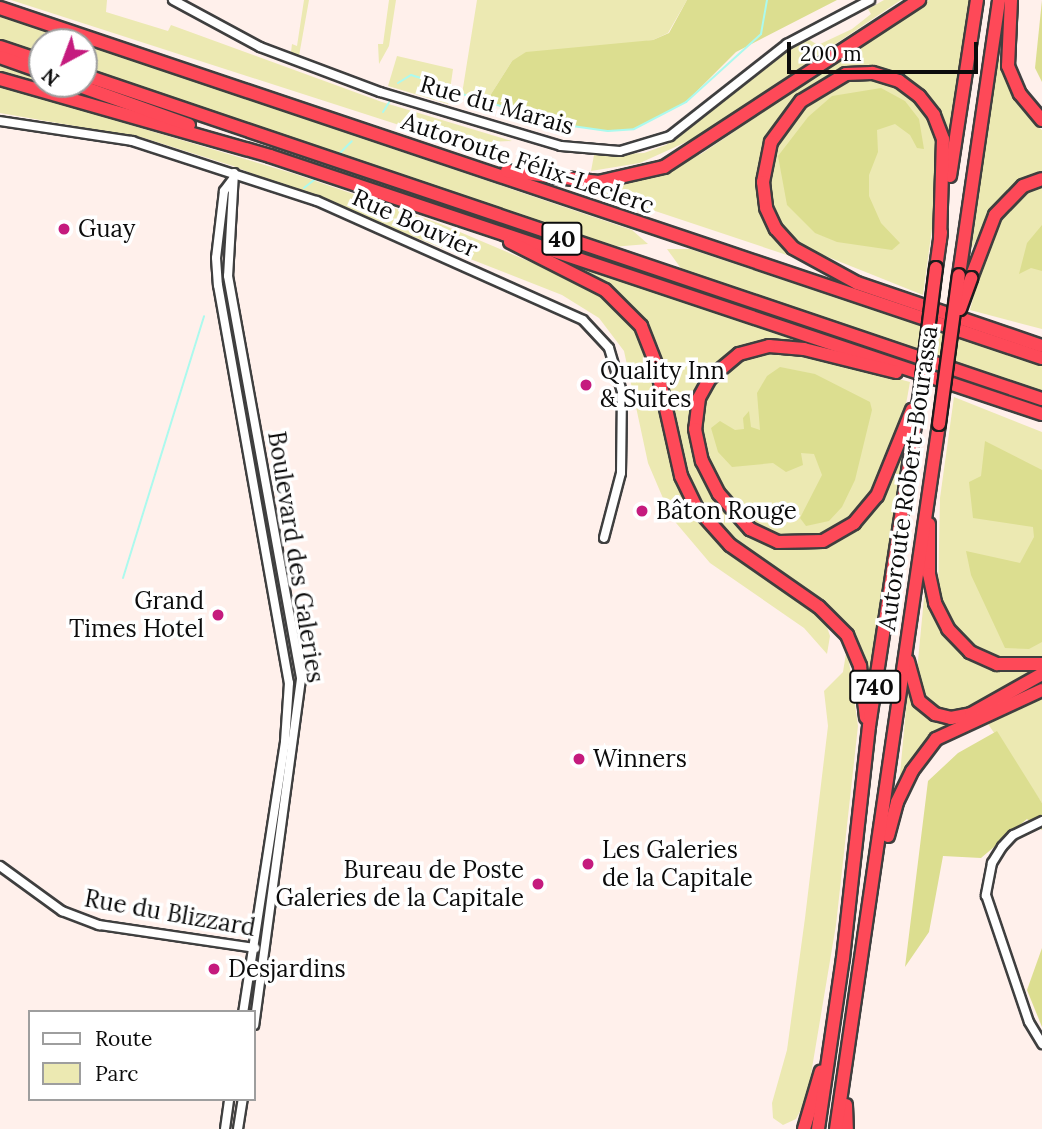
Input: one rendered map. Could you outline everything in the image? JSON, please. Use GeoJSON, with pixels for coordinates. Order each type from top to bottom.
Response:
{"type":"FeatureCollection","features":[{"type":"Feature","properties":{"kind":"highway"},"geometry":{"type":"LineString","coordinates":[[466,163],[580,183],[624,179],[664,167],[919,0]]}},
{"type":"Feature","properties":{"kind":"highway","name":"Autoroute Robert-Bourassa"},"geometry":{"type":"LineString","coordinates":[[818,1129],[831,1044],[869,726],[977,0]]}},
{"type":"Feature","properties":{"kind":"highway"},"geometry":{"type":"LineString","coordinates":[[965,276],[999,0]]}},
{"type":"Feature","properties":{"kind":"highway"},"geometry":{"type":"LineString","coordinates":[[1011,0],[1008,66],[1020,94],[1042,120]]}},
{"type":"Feature","properties":{"kind":"highway","name":"Autoroute Félix-Leclerc"},"geometry":{"type":"LineString","coordinates":[[0,8],[1042,358]]}},
{"type":"Feature","properties":{"kind":"highway"},"geometry":{"type":"LineString","coordinates":[[0,47],[28,56]]}},
{"type":"Feature","properties":{"kind":"highway"},"geometry":{"type":"LineString","coordinates":[[0,57],[28,67]]}},
{"type":"Feature","properties":{"kind":"highway"},"geometry":{"type":"LineString","coordinates":[[857,283],[793,248],[776,229],[765,208],[763,182],[771,142],[801,101],[822,85],[846,75],[873,73],[899,81],[919,96],[933,115],[943,139],[940,240]]}},
{"type":"Feature","properties":{"kind":"highway"},"geometry":{"type":"LineString","coordinates":[[0,79],[270,156]]}},
{"type":"Feature","properties":{"kind":"highway","name":"40"},"geometry":{"type":"LineString","coordinates":[[98,80],[1042,399]]}},
{"type":"Feature","properties":{"kind":"highway"},"geometry":{"type":"LineString","coordinates":[[98,93],[270,156],[1042,414]]}},
{"type":"Feature","properties":{"kind":"highway"},"geometry":{"type":"LineString","coordinates":[[965,276],[995,215],[1023,186],[1042,179]]}},
{"type":"Feature","properties":{"kind":"highway"},"geometry":{"type":"LineString","coordinates":[[610,215],[857,283],[1039,344]]}},
{"type":"Feature","properties":{"kind":"highway"},"geometry":{"type":"LineString","coordinates":[[466,221],[605,290],[641,326],[656,364],[681,477],[692,499],[730,545],[832,617],[847,635],[860,666],[869,726]]}},
{"type":"Feature","properties":{"kind":"highway","name":"Autoroute Robert-Bourassa"},"geometry":{"type":"LineString","coordinates":[[836,1129],[874,890],[905,643],[950,336],[965,276]]}},
{"type":"Feature","properties":{"kind":"highway"},"geometry":{"type":"LineString","coordinates":[[913,371],[894,372],[804,349],[756,348],[725,363],[710,378],[699,398],[695,429],[710,478],[739,520],[763,537],[807,544],[838,535],[864,512],[887,476],[913,416]]}},
{"type":"Feature","properties":{"kind":"highway"},"geometry":{"type":"LineString","coordinates":[[978,393],[1042,424]]}},
{"type":"Feature","properties":{"kind":"highway"},"geometry":{"type":"LineString","coordinates":[[929,488],[929,574],[935,603],[948,629],[970,652],[997,664],[1042,664]]}},
{"type":"Feature","properties":{"kind":"highway"},"geometry":{"type":"LineString","coordinates":[[905,643],[916,696],[941,716],[971,714],[1042,674]]}},
{"type":"Feature","properties":{"kind":"highway"},"geometry":{"type":"LineString","coordinates":[[874,890],[897,802],[923,752],[936,739],[1042,690]]}},
{"type":"Feature","properties":{"kind":"highway"},"geometry":{"type":"LineString","coordinates":[[804,1129],[831,1044]]}},
{"type":"Feature","properties":{"kind":"highway"},"geometry":{"type":"LineString","coordinates":[[845,1082],[847,1129]]}},
{"type":"Feature","properties":{"kind":"street","name":"Rue du Marais"},"geometry":{"type":"LineString","coordinates":[[173,0],[260,47],[380,92],[561,146],[620,150],[670,136],[787,44],[870,0]]}},
{"type":"Feature","properties":{"kind":"street","name":"Rue Bouvier"},"geometry":{"type":"LineString","coordinates":[[0,121],[132,141],[339,210],[562,309],[592,328],[615,361],[624,423],[621,473],[604,538]]}},
{"type":"Feature","properties":{"kind":"street","name":"Boulevard des Galeries"},"geometry":{"type":"LineString","coordinates":[[233,176],[224,191],[216,258],[218,285],[289,683],[285,742],[243,1010]]}},
{"type":"Feature","properties":{"kind":"street","name":"Boulevard des Galeries"},"geometry":{"type":"LineString","coordinates":[[233,176],[228,276],[301,678],[256,1011]]}},
{"type":"Feature","properties":{"kind":"street"},"geometry":{"type":"LineString","coordinates":[[1042,821],[1013,835],[1002,847],[992,863],[986,895],[1029,1022],[1042,1044]]}},
{"type":"Feature","properties":{"kind":"street","name":"Rue du Blizzard"},"geometry":{"type":"LineString","coordinates":[[0,866],[62,911],[99,925],[265,949]]}},
{"type":"Feature","properties":{"kind":"street"},"geometry":{"type":"LineString","coordinates":[[225,1129],[229,1101]]}},
{"type":"Feature","properties":{"kind":"street"},"geometry":{"type":"LineString","coordinates":[[238,1129],[243,1101]]}},
{"type":"Feature","properties":{"kind":"green space"},"geometry":{"type":"Polygon","coordinates":[[[11,0],[107,0],[106,12],[168,31],[171,25],[382,102],[512,141],[487,142],[495,152],[483,152],[11,0]]]}},
{"type":"Feature","properties":{"kind":"green space"},"geometry":{"type":"Polygon","coordinates":[[[304,0],[309,0],[299,56],[291,52],[292,44],[297,46],[304,0]]]}},
{"type":"Feature","properties":{"kind":"green space"},"geometry":{"type":"Polygon","coordinates":[[[389,0],[396,0],[389,46],[379,64],[378,44],[383,44],[389,0]]]}},
{"type":"Feature","properties":{"kind":"green space"},"geometry":{"type":"Polygon","coordinates":[[[477,0],[687,0],[668,33],[653,40],[512,61],[486,102],[462,94],[477,0]]]}},
{"type":"Feature","properties":{"kind":"green space"},"geometry":{"type":"Polygon","coordinates":[[[687,0],[837,0],[736,52],[686,102],[634,129],[608,131],[558,124],[486,102],[512,61],[526,52],[653,40],[669,33],[687,0]]]}},
{"type":"Feature","properties":{"kind":"green space"},"geometry":{"type":"Polygon","coordinates":[[[884,0],[901,0],[695,138],[640,163],[591,171],[594,155],[644,153],[666,145],[766,65],[808,39],[818,45],[852,29],[871,14],[868,9],[884,0]]]}},
{"type":"Feature","properties":{"kind":"green space"},"geometry":{"type":"Polygon","coordinates":[[[929,0],[972,0],[949,159],[924,95],[863,69],[800,96],[774,128],[759,194],[771,232],[799,259],[580,186],[626,182],[701,154],[929,0]]]}},
{"type":"Feature","properties":{"kind":"green space"},"geometry":{"type":"Polygon","coordinates":[[[1042,0],[1042,82],[1035,68],[1042,0]]]}},
{"type":"Feature","properties":{"kind":"green space"},"geometry":{"type":"Polygon","coordinates":[[[0,16],[36,28],[28,28],[28,51],[0,42],[0,16]]]}},
{"type":"Feature","properties":{"kind":"green space"},"geometry":{"type":"Polygon","coordinates":[[[98,49],[632,230],[648,244],[612,247],[98,75],[98,49]]]}},
{"type":"Feature","properties":{"kind":"green space"},"geometry":{"type":"Polygon","coordinates":[[[997,55],[1033,123],[1042,130],[1042,171],[1016,184],[990,214],[971,250],[997,55]]]}},
{"type":"Feature","properties":{"kind":"green space"},"geometry":{"type":"Polygon","coordinates":[[[397,56],[453,69],[448,104],[388,86],[397,56]]]}},
{"type":"Feature","properties":{"kind":"green space"},"geometry":{"type":"Polygon","coordinates":[[[0,62],[28,73],[28,81],[0,73],[0,62]]]}},
{"type":"Feature","properties":{"kind":"green space"},"geometry":{"type":"Polygon","coordinates":[[[849,80],[879,80],[913,98],[930,115],[939,143],[939,177],[923,295],[808,249],[790,236],[770,203],[766,184],[778,139],[801,107],[849,80]]]}},
{"type":"Feature","properties":{"kind":"green space"},"geometry":{"type":"Polygon","coordinates":[[[0,86],[28,94],[28,98],[40,98],[295,174],[441,224],[587,286],[636,329],[647,350],[672,467],[696,515],[735,555],[809,605],[825,621],[830,636],[827,654],[804,628],[710,563],[671,517],[648,463],[624,351],[599,318],[562,295],[233,166],[144,138],[0,113],[0,86]]]}},
{"type":"Feature","properties":{"kind":"green space"},"geometry":{"type":"Polygon","coordinates":[[[881,88],[905,101],[919,119],[924,149],[917,148],[910,135],[895,124],[877,130],[878,152],[869,175],[869,196],[881,223],[900,243],[892,250],[837,242],[815,233],[787,205],[778,156],[808,117],[832,96],[881,88]]]}},
{"type":"Feature","properties":{"kind":"green space"},"geometry":{"type":"Polygon","coordinates":[[[83,98],[94,98],[139,115],[83,98]]]}},
{"type":"Feature","properties":{"kind":"green space"},"geometry":{"type":"Polygon","coordinates":[[[1042,183],[1042,329],[970,310],[991,233],[1022,194],[1042,183]]]}},
{"type":"Feature","properties":{"kind":"green space"},"geometry":{"type":"Polygon","coordinates":[[[1042,225],[1042,271],[1031,268],[1019,274],[1027,243],[1042,225]]]}},
{"type":"Feature","properties":{"kind":"green space"},"geometry":{"type":"Polygon","coordinates":[[[536,249],[814,345],[751,345],[695,399],[698,464],[716,501],[760,540],[796,550],[825,545],[857,530],[881,498],[907,446],[870,684],[867,662],[836,615],[724,535],[700,503],[684,472],[659,347],[643,320],[590,275],[536,249]]]}},
{"type":"Feature","properties":{"kind":"green space"},"geometry":{"type":"Polygon","coordinates":[[[667,249],[690,249],[1042,366],[1042,393],[685,274],[667,249]]]}},
{"type":"Feature","properties":{"kind":"green space"},"geometry":{"type":"Polygon","coordinates":[[[773,351],[801,353],[910,382],[903,421],[874,489],[848,523],[820,537],[784,541],[754,527],[736,510],[709,467],[699,422],[710,385],[735,360],[773,351]]]}},
{"type":"Feature","properties":{"kind":"green space"},"geometry":{"type":"Polygon","coordinates":[[[780,367],[815,374],[870,402],[872,410],[855,480],[842,507],[829,521],[806,526],[800,518],[822,475],[814,454],[801,453],[803,465],[786,472],[773,463],[732,467],[718,452],[711,428],[720,421],[735,430],[744,429],[743,418],[749,411],[751,427],[760,430],[757,393],[767,376],[780,367]]]}},
{"type":"Feature","properties":{"kind":"green space"},"geometry":{"type":"Polygon","coordinates":[[[954,397],[1042,432],[1042,659],[998,658],[978,650],[953,627],[938,595],[940,498],[954,397]]]}},
{"type":"Feature","properties":{"kind":"green space"},"geometry":{"type":"Polygon","coordinates":[[[985,441],[1042,470],[1042,642],[1029,649],[1005,648],[971,575],[966,551],[1020,563],[1034,537],[1033,527],[973,518],[969,482],[981,476],[985,441]]]}},
{"type":"Feature","properties":{"kind":"green space"},"geometry":{"type":"Polygon","coordinates":[[[926,577],[927,600],[938,625],[963,653],[978,663],[1001,669],[1035,670],[970,707],[946,711],[935,707],[920,691],[917,671],[926,577]]]}},
{"type":"Feature","properties":{"kind":"green space"},"geometry":{"type":"Polygon","coordinates":[[[847,647],[858,726],[836,925],[807,1098],[796,1119],[783,1125],[773,1118],[772,1103],[787,1050],[805,918],[828,726],[824,691],[843,672],[847,647]]]}},
{"type":"Feature","properties":{"kind":"green space"},"geometry":{"type":"Polygon","coordinates":[[[908,687],[912,699],[952,723],[919,748],[899,785],[908,687]]]}},
{"type":"Feature","properties":{"kind":"green space"},"geometry":{"type":"Polygon","coordinates":[[[1042,698],[1042,803],[986,721],[1042,698]]]}},
{"type":"Feature","properties":{"kind":"green space"},"geometry":{"type":"Polygon","coordinates":[[[997,731],[1042,803],[1042,830],[1027,819],[981,858],[943,856],[929,932],[905,967],[928,781],[958,753],[997,731]]]}},
{"type":"Feature","properties":{"kind":"green space"},"geometry":{"type":"Polygon","coordinates":[[[1042,948],[1042,1027],[1027,990],[1042,948]]]}},
{"type":"Feature","properties":{"kind":"waterway"},"geometry":{"type":"LineString","coordinates":[[462,94],[558,124],[608,131],[634,129],[686,102],[761,34],[767,0]]}},
{"type":"Feature","properties":{"kind":"waterway"},"geometry":{"type":"LineString","coordinates":[[398,83],[411,75],[453,88]]}},
{"type":"Feature","properties":{"kind":"waterway"},"geometry":{"type":"LineString","coordinates":[[383,112],[390,101]]}},
{"type":"Feature","properties":{"kind":"waterway"},"geometry":{"type":"LineString","coordinates":[[339,154],[352,141]]}},
{"type":"Feature","properties":{"kind":"waterway"},"geometry":{"type":"LineString","coordinates":[[304,188],[315,179]]}},
{"type":"Feature","properties":{"kind":"waterway"},"geometry":{"type":"LineString","coordinates":[[123,578],[204,316]]}},
{"type":"Feature","properties":{"kind":"place","name":"Guay"},"geometry":{"type":"Point","coordinates":[64,229]}},
{"type":"Feature","properties":{"kind":"place","name":"Quality Inn & Suites"},"geometry":{"type":"Point","coordinates":[586,385]}},
{"type":"Feature","properties":{"kind":"place","name":"Bâton Rouge"},"geometry":{"type":"Point","coordinates":[642,511]}},
{"type":"Feature","properties":{"kind":"place","name":"Grand Times Hotel"},"geometry":{"type":"Point","coordinates":[218,615]}},
{"type":"Feature","properties":{"kind":"place","name":"Winners"},"geometry":{"type":"Point","coordinates":[579,759]}},
{"type":"Feature","properties":{"kind":"place","name":"Les Galeries de la Capitale"},"geometry":{"type":"Point","coordinates":[588,864]}},
{"type":"Feature","properties":{"kind":"place","name":"Bureau de Poste Galeries de la Capitale"},"geometry":{"type":"Point","coordinates":[538,884]}},
{"type":"Feature","properties":{"kind":"place","name":"Desjardins"},"geometry":{"type":"Point","coordinates":[214,969]}}]}
